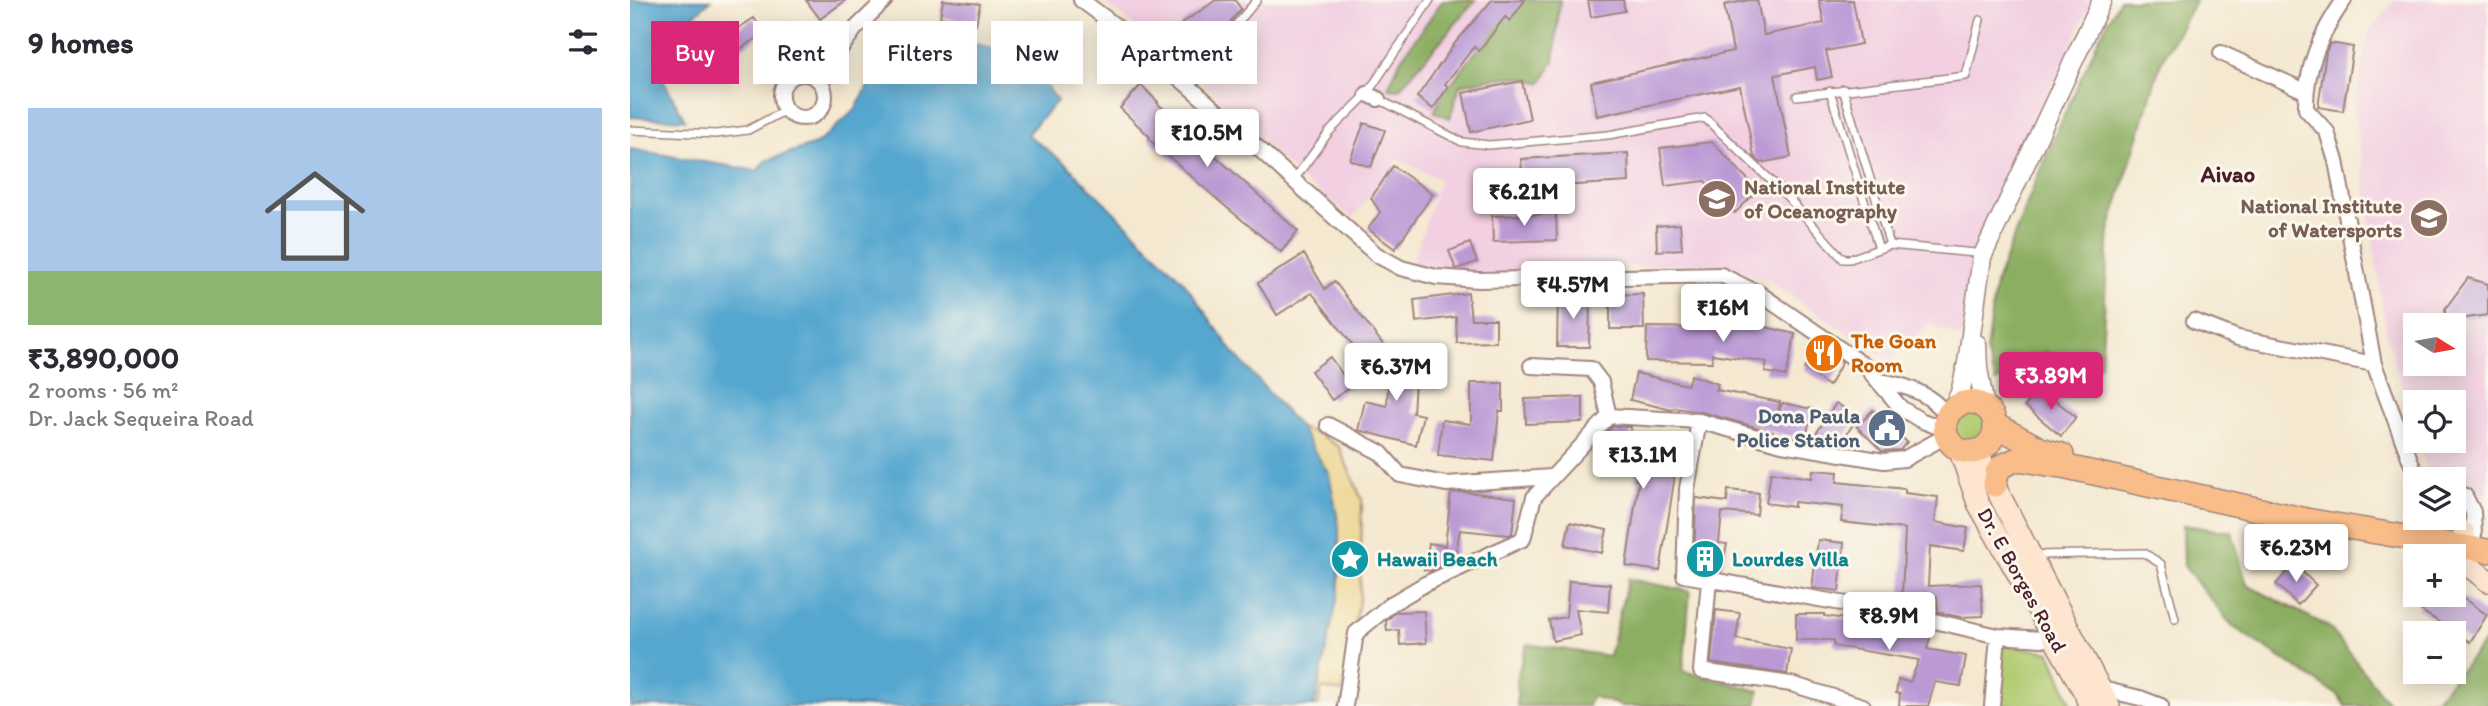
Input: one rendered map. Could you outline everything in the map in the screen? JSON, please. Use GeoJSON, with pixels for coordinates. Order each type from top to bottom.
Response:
{"type":"FeatureCollection","features":[{"type":"Feature","properties":{"kind":"main road"},"geometry":{"type":"LineString","coordinates":[[1954,432],[1963,403],[1978,403],[1990,416],[2040,449],[2068,457],[2321,512],[2475,540]]}},
{"type":"Feature","properties":{"kind":"main road"},"geometry":{"type":"LineString","coordinates":[[1954,432],[1984,449],[1993,439],[1990,416]]}},
{"type":"Feature","properties":{"kind":"main road"},"geometry":{"type":"LineString","coordinates":[[1954,432],[2018,459],[2067,467],[2306,520],[2475,540]]}},
{"type":"Feature","properties":{"kind":"main road","name":"Dr. E Borges Road"},"geometry":{"type":"LineString","coordinates":[[1954,432],[1995,485],[2031,555],[2096,699]]}},
{"type":"Feature","properties":{"kind":"main road","name":"Dr. E Borges Road"},"geometry":{"type":"LineString","coordinates":[[1954,432],[1978,503],[2056,640],[2096,699]]}},
{"type":"Feature","properties":{"kind":"main road"},"geometry":{"type":"LineString","coordinates":[[1995,485],[1997,472],[2002,466],[2018,459]]}},
{"type":"Feature","properties":{"kind":"main road"},"geometry":{"type":"LineString","coordinates":[[2475,540],[2464,562],[2488,581]]}},
{"type":"Feature","properties":{"kind":"street"},"geometry":{"type":"LineString","coordinates":[[849,37],[885,0]]}},
{"type":"Feature","properties":{"kind":"street"},"geometry":{"type":"LineString","coordinates":[[1081,0],[1118,27],[1186,85],[1377,255],[1401,268],[1436,276],[1479,281],[1721,275],[1760,294],[1865,366],[1901,408],[1920,420],[1954,432]]}},
{"type":"Feature","properties":{"kind":"street"},"geometry":{"type":"LineString","coordinates":[[1954,432],[1982,257],[2102,0]]}},
{"type":"Feature","properties":{"kind":"street"},"geometry":{"type":"LineString","coordinates":[[2344,0],[2324,29],[2305,91],[2305,109],[2327,132],[2336,161],[2374,364],[2413,467]]}},
{"type":"Feature","properties":{"kind":"street"},"geometry":{"type":"LineString","coordinates":[[2221,53],[2305,91]]}},
{"type":"Feature","properties":{"kind":"street"},"geometry":{"type":"LineString","coordinates":[[785,84],[782,89],[782,104],[791,115],[805,118],[818,112],[825,100],[820,84]]}},
{"type":"Feature","properties":{"kind":"street"},"geometry":{"type":"LineString","coordinates":[[1982,257],[1977,341],[1979,368],[1990,416]]}},
{"type":"Feature","properties":{"kind":"street"},"geometry":{"type":"LineString","coordinates":[[2193,321],[2238,338],[2374,364]]}},
{"type":"Feature","properties":{"kind":"street"},"geometry":{"type":"LineString","coordinates":[[1531,366],[1591,369],[1601,382],[1609,416]]}},
{"type":"Feature","properties":{"kind":"street"},"geometry":{"type":"LineString","coordinates":[[1879,381],[1902,385],[1939,405],[1954,432]]}},
{"type":"Feature","properties":{"kind":"street"},"geometry":{"type":"LineString","coordinates":[[1609,416],[1699,421],[1783,444],[1884,461],[1904,459],[1954,432]]}},
{"type":"Feature","properties":{"kind":"street"},"geometry":{"type":"LineString","coordinates":[[1345,706],[1356,633],[1391,604],[1425,584],[1523,539],[1534,497],[1609,416]]}},
{"type":"Feature","properties":{"kind":"street"},"geometry":{"type":"LineString","coordinates":[[1699,421],[1687,489],[1684,575],[1909,615],[1998,636],[2056,640]]}},
{"type":"Feature","properties":{"kind":"street"},"geometry":{"type":"LineString","coordinates":[[1328,425],[1381,453],[1400,475],[1446,484],[1552,477]]}},
{"type":"Feature","properties":{"kind":"street"},"geometry":{"type":"LineString","coordinates":[[2466,498],[2473,512],[2475,540]]}},
{"type":"Feature","properties":{"kind":"street"},"geometry":{"type":"LineString","coordinates":[[1709,580],[1701,671],[1791,684],[1863,706]]}},
{"type":"Feature","properties":{"kind":"street"},"geometry":{"type":"LineString","coordinates":[[1992,706],[1998,636]]}},
{"type":"Feature","properties":{"kind":"street"},"geometry":{"type":"LineString","coordinates":[[2096,699],[2140,698],[2161,706]]}},
{"type":"Feature","properties":{"kind":"lane"},"geometry":{"type":"LineString","coordinates":[[1186,85],[1257,0]]}},
{"type":"Feature","properties":{"kind":"lane"},"geometry":{"type":"LineString","coordinates":[[1292,181],[1329,132],[1373,97],[1430,0]]}},
{"type":"Feature","properties":{"kind":"lane"},"geometry":{"type":"LineString","coordinates":[[1797,96],[1966,76],[1980,20]]}},
{"type":"Feature","properties":{"kind":"lane"},"geometry":{"type":"LineString","coordinates":[[1843,89],[1890,245]]}},
{"type":"Feature","properties":{"kind":"lane"},"geometry":{"type":"LineString","coordinates":[[1830,91],[1880,249]]}},
{"type":"Feature","properties":{"kind":"lane"},"geometry":{"type":"LineString","coordinates":[[1373,97],[1462,142],[1489,145],[1608,135],[1705,118],[1783,192],[1843,259],[1890,245],[1975,253],[1982,257]]}},
{"type":"Feature","properties":{"kind":"lane"},"geometry":{"type":"LineString","coordinates":[[630,130],[716,134],[748,130],[786,110]]}},
{"type":"Feature","properties":{"kind":"lane"},"geometry":{"type":"LineString","coordinates":[[2031,555],[2144,553],[2161,564],[2175,619]]}},
{"type":"Feature","properties":{"kind":"shaded area","name":"National Institute of Oceanography"},"geometry":{"type":"Polygon","coordinates":[[[1100,0],[2092,0],[1975,253],[1962,339],[1929,323],[1890,361],[1769,281],[1739,269],[1698,264],[1462,275],[1412,264],[1440,179],[1396,159],[1353,218],[1301,179],[1205,84],[1257,84],[1257,21],[1129,21],[1100,0]]]}},
{"type":"Feature","properties":{"kind":"shaded area","name":"National Institute of Watersports"},"geometry":{"type":"Polygon","coordinates":[[[2395,0],[2488,0],[2488,495],[2466,488],[2466,467],[2426,467],[2422,453],[2466,453],[2466,390],[2403,390],[2387,337],[2354,111],[2369,31],[2395,0]]]}},
{"type":"Feature","properties":{"kind":"green space"},"geometry":{"type":"Polygon","coordinates":[[[1443,0],[1476,0],[1399,89],[1388,88],[1401,59],[1443,0]]]}},
{"type":"Feature","properties":{"kind":"green space"},"geometry":{"type":"Polygon","coordinates":[[[1516,0],[1560,0],[1554,61],[1541,83],[1510,77],[1460,85],[1450,118],[1434,112],[1443,94],[1516,0]]]}},
{"type":"Feature","properties":{"kind":"green space"},"geometry":{"type":"Polygon","coordinates":[[[2120,0],[2196,0],[2161,62],[2109,231],[2101,365],[2077,386],[2046,352],[1996,382],[1986,352],[1995,285],[2041,167],[2100,36],[2120,0]]]}},
{"type":"Feature","properties":{"kind":"green space"},"geometry":{"type":"Polygon","coordinates":[[[1971,411],[1983,416],[1988,428],[1983,440],[1971,445],[1959,440],[1954,428],[1959,416],[1971,411]]]}},
{"type":"Feature","properties":{"kind":"green space"},"geometry":{"type":"Polygon","coordinates":[[[2183,525],[2232,532],[2247,585],[2329,627],[2390,705],[2437,698],[2449,684],[2466,684],[2466,664],[2488,638],[2488,706],[2345,706],[2339,696],[2232,626],[2184,566],[2183,525]]]}},
{"type":"Feature","properties":{"kind":"green space"},"geometry":{"type":"Polygon","coordinates":[[[1628,579],[1690,591],[1683,671],[1759,691],[1756,706],[1622,706],[1591,696],[1588,706],[1517,706],[1517,677],[1527,644],[1609,656],[1628,579]]]}},
{"type":"Feature","properties":{"kind":"green space"},"geometry":{"type":"Polygon","coordinates":[[[2000,645],[2050,652],[2072,706],[1995,706],[2000,645]]]}},
{"type":"Feature","properties":{"kind":"sand","name":"Hawaii Beach"},"geometry":{"type":"Polygon","coordinates":[[[1300,428],[1318,434],[1339,447],[1362,500],[1360,597],[1342,692],[1322,688],[1318,706],[1314,706],[1339,591],[1300,428]]]}},
{"type":"Feature","properties":{"kind":"water"},"geometry":{"type":"Polygon","coordinates":[[[630,0],[711,0],[687,21],[651,21],[651,84],[665,84],[685,120],[630,117],[630,0]]]}},
{"type":"Feature","properties":{"kind":"water"},"geometry":{"type":"Polygon","coordinates":[[[977,45],[991,47],[991,84],[1045,84],[1057,101],[1027,134],[1067,165],[1183,281],[1233,352],[1300,428],[1329,474],[1339,526],[1339,591],[1314,706],[630,706],[630,149],[757,171],[765,161],[818,143],[856,109],[869,84],[977,84],[977,45]]]}},
{"type":"Feature","properties":{"kind":"building"},"geometry":{"type":"Polygon","coordinates":[[[806,0],[846,0],[820,19],[806,0]]]}},
{"type":"Feature","properties":{"kind":"building"},"geometry":{"type":"Polygon","coordinates":[[[943,0],[980,4],[977,21],[940,17],[943,0]]]}},
{"type":"Feature","properties":{"kind":"building"},"geometry":{"type":"Polygon","coordinates":[[[1216,0],[1235,0],[1241,9],[1231,21],[1185,21],[1216,0]]]}},
{"type":"Feature","properties":{"kind":"building"},"geometry":{"type":"Polygon","coordinates":[[[1492,0],[1525,0],[1510,21],[1505,17],[1479,51],[1474,47],[1445,84],[1448,87],[1433,109],[1417,97],[1455,43],[1492,0]]]}},
{"type":"Feature","properties":{"kind":"building"},"geometry":{"type":"Polygon","coordinates":[[[1588,0],[1623,0],[1625,11],[1591,17],[1588,0]]]}},
{"type":"Feature","properties":{"kind":"building"},"geometry":{"type":"Polygon","coordinates":[[[1757,0],[1764,35],[1824,23],[1819,0],[1853,0],[1861,44],[1826,51],[1832,77],[1817,80],[1815,67],[1775,75],[1791,157],[1761,163],[1754,156],[1740,86],[1597,116],[1591,82],[1733,51],[1724,5],[1757,0]]]}},
{"type":"Feature","properties":{"kind":"building"},"geometry":{"type":"Polygon","coordinates":[[[754,18],[756,21],[753,21],[753,40],[739,49],[739,27],[754,18]]]}},
{"type":"Feature","properties":{"kind":"building"},"geometry":{"type":"Polygon","coordinates":[[[2330,43],[2353,47],[2343,111],[2318,107],[2326,52],[2330,43]]]}},
{"type":"Feature","properties":{"kind":"building"},"geometry":{"type":"Polygon","coordinates":[[[1522,81],[1530,119],[1471,132],[1463,93],[1522,81]]]}},
{"type":"Feature","properties":{"kind":"building"},"geometry":{"type":"Polygon","coordinates":[[[1141,85],[1157,103],[1298,231],[1281,252],[1149,139],[1120,108],[1141,85]]]}},
{"type":"Feature","properties":{"kind":"building"},"geometry":{"type":"Polygon","coordinates":[[[1364,123],[1385,130],[1371,167],[1350,160],[1364,123]]]}},
{"type":"Feature","properties":{"kind":"building"},"geometry":{"type":"Polygon","coordinates":[[[1712,142],[1758,190],[1735,213],[1705,181],[1665,186],[1660,148],[1712,142]]]}},
{"type":"Feature","properties":{"kind":"building"},"geometry":{"type":"Polygon","coordinates":[[[1628,153],[1629,182],[1523,188],[1521,159],[1628,153]]]}},
{"type":"Feature","properties":{"kind":"building"},"geometry":{"type":"Polygon","coordinates":[[[1393,166],[1433,194],[1395,249],[1368,229],[1380,212],[1371,198],[1393,166]]]}},
{"type":"Feature","properties":{"kind":"building"},"geometry":{"type":"Polygon","coordinates":[[[1556,214],[1557,240],[1493,242],[1492,216],[1556,214]]]}},
{"type":"Feature","properties":{"kind":"building"},"geometry":{"type":"Polygon","coordinates":[[[1680,224],[1682,249],[1657,251],[1656,226],[1680,224]]]}},
{"type":"Feature","properties":{"kind":"building"},"geometry":{"type":"Polygon","coordinates":[[[1470,243],[1477,262],[1456,269],[1449,251],[1470,243]]]}},
{"type":"Feature","properties":{"kind":"building"},"geometry":{"type":"Polygon","coordinates":[[[1304,254],[1325,289],[1334,281],[1389,352],[1370,367],[1312,293],[1277,315],[1258,283],[1304,254]]]}},
{"type":"Feature","properties":{"kind":"building"},"geometry":{"type":"Polygon","coordinates":[[[2468,278],[2488,284],[2488,315],[2466,318],[2466,313],[2445,313],[2445,309],[2468,278]]]}},
{"type":"Feature","properties":{"kind":"building"},"geometry":{"type":"Polygon","coordinates":[[[1468,293],[1471,319],[1496,319],[1496,342],[1457,343],[1456,317],[1416,322],[1414,300],[1468,293]]]}},
{"type":"Feature","properties":{"kind":"building"},"geometry":{"type":"Polygon","coordinates":[[[1643,294],[1644,329],[1610,329],[1610,295],[1643,294]]]}},
{"type":"Feature","properties":{"kind":"building"},"geometry":{"type":"Polygon","coordinates":[[[1558,295],[1590,296],[1589,347],[1557,347],[1558,295]]]}},
{"type":"Feature","properties":{"kind":"building"},"geometry":{"type":"Polygon","coordinates":[[[1727,315],[1762,321],[1761,326],[1795,334],[1786,376],[1765,372],[1767,362],[1712,354],[1712,362],[1646,361],[1647,327],[1726,328],[1727,315]]]}},
{"type":"Feature","properties":{"kind":"building"},"geometry":{"type":"Polygon","coordinates":[[[1818,346],[1842,362],[1829,386],[1804,369],[1818,346]]]}},
{"type":"Feature","properties":{"kind":"building"},"geometry":{"type":"Polygon","coordinates":[[[1390,350],[1417,351],[1413,413],[1423,415],[1416,445],[1358,430],[1365,401],[1387,406],[1390,350]]]}},
{"type":"Feature","properties":{"kind":"building"},"geometry":{"type":"Polygon","coordinates":[[[1330,357],[1351,386],[1332,400],[1311,371],[1330,357]]]}},
{"type":"Feature","properties":{"kind":"building"},"geometry":{"type":"Polygon","coordinates":[[[1636,373],[1687,385],[1691,375],[1718,384],[1716,390],[1780,402],[1778,412],[1783,403],[1812,409],[1806,438],[1784,435],[1702,412],[1674,408],[1672,410],[1630,400],[1636,373]]]}},
{"type":"Feature","properties":{"kind":"building"},"geometry":{"type":"Polygon","coordinates":[[[1471,383],[1503,383],[1503,411],[1499,411],[1494,461],[1438,455],[1442,420],[1471,424],[1471,383]]]}},
{"type":"Feature","properties":{"kind":"building"},"geometry":{"type":"Polygon","coordinates":[[[2040,388],[2076,417],[2061,436],[2025,406],[2040,388]]]}},
{"type":"Feature","properties":{"kind":"building"},"geometry":{"type":"Polygon","coordinates":[[[1583,397],[1583,422],[1526,424],[1525,399],[1583,397]]]}},
{"type":"Feature","properties":{"kind":"building"},"geometry":{"type":"Polygon","coordinates":[[[1836,403],[1858,417],[1840,444],[1813,438],[1836,403]]]}},
{"type":"Feature","properties":{"kind":"building"},"geometry":{"type":"Polygon","coordinates":[[[1873,410],[1907,442],[1900,450],[1882,451],[1857,427],[1873,410]]]}},
{"type":"Feature","properties":{"kind":"building"},"geometry":{"type":"Polygon","coordinates":[[[1613,426],[1631,427],[1630,441],[1676,444],[1674,482],[1660,571],[1626,566],[1639,480],[1636,480],[1637,468],[1592,466],[1593,447],[1613,426]]]}},
{"type":"Feature","properties":{"kind":"building"},"geometry":{"type":"Polygon","coordinates":[[[1813,470],[1838,472],[1837,482],[1905,489],[1905,493],[1938,497],[1935,522],[1968,528],[1964,551],[1930,546],[1928,586],[1981,584],[1983,616],[1960,617],[1938,612],[1937,597],[1902,595],[1905,529],[1841,522],[1843,507],[1794,502],[1794,507],[1766,503],[1771,472],[1812,478],[1813,470]]]}},
{"type":"Feature","properties":{"kind":"building"},"geometry":{"type":"Polygon","coordinates":[[[1728,490],[1759,493],[1757,515],[1722,512],[1719,543],[1727,544],[1721,572],[1694,567],[1696,498],[1727,502],[1728,490]]]}},
{"type":"Feature","properties":{"kind":"building"},"geometry":{"type":"Polygon","coordinates":[[[1466,492],[1516,498],[1512,534],[1460,530],[1454,560],[1430,571],[1424,570],[1429,543],[1445,546],[1451,493],[1466,492]]]}},
{"type":"Feature","properties":{"kind":"building"},"geometry":{"type":"Polygon","coordinates":[[[1570,522],[1607,530],[1602,553],[1565,545],[1570,522]]]}},
{"type":"Feature","properties":{"kind":"building"},"geometry":{"type":"Polygon","coordinates":[[[1818,540],[1844,543],[1839,591],[1812,588],[1818,540]]]}},
{"type":"Feature","properties":{"kind":"building"},"geometry":{"type":"Polygon","coordinates":[[[2294,564],[2316,585],[2298,605],[2276,584],[2294,564]]]}},
{"type":"Feature","properties":{"kind":"building"},"geometry":{"type":"Polygon","coordinates":[[[1569,581],[1610,584],[1608,612],[1576,609],[1581,635],[1553,641],[1549,620],[1566,617],[1569,581]]]}},
{"type":"Feature","properties":{"kind":"building"},"geometry":{"type":"Polygon","coordinates":[[[2466,599],[2487,615],[2470,642],[2466,639],[2466,621],[2437,621],[2417,608],[2466,607],[2466,599]]]}},
{"type":"Feature","properties":{"kind":"building"},"geometry":{"type":"Polygon","coordinates":[[[1716,610],[1740,613],[1736,639],[1791,649],[1787,674],[1711,663],[1716,610]]]}},
{"type":"Feature","properties":{"kind":"building"},"geometry":{"type":"Polygon","coordinates":[[[1424,611],[1426,643],[1400,645],[1399,630],[1387,631],[1386,621],[1396,612],[1424,611]]]}},
{"type":"Feature","properties":{"kind":"building"},"geometry":{"type":"Polygon","coordinates":[[[1796,614],[1824,614],[1930,637],[1927,649],[1966,656],[1961,686],[1935,682],[1928,706],[1899,706],[1900,694],[1896,693],[1898,680],[1910,682],[1919,660],[1834,646],[1834,640],[1796,640],[1796,614]]]}},
{"type":"Feature","properties":{"kind":"place","name":"National Institute of Oceanography"},"geometry":{"type":"Point","coordinates":[1717,199]}},
{"type":"Feature","properties":{"kind":"place","name":"National Institute of Watersports"},"geometry":{"type":"Point","coordinates":[2429,218]}},
{"type":"Feature","properties":{"kind":"place","name":"The Goan Room"},"geometry":{"type":"Point","coordinates":[1824,353]}},
{"type":"Feature","properties":{"kind":"place","name":"Dona Paula Police Station"},"geometry":{"type":"Point","coordinates":[1887,428]}},
{"type":"Feature","properties":{"kind":"place","name":"Hawaii Beach"},"geometry":{"type":"Point","coordinates":[1350,559]}},
{"type":"Feature","properties":{"kind":"place","name":"Lourdes Villa"},"geometry":{"type":"Point","coordinates":[1705,559]}},
{"type":"Feature","properties":{"kind":"district","name":"Aivao"},"geometry":{"type":"Point","coordinates":[2228,174]}}]}
